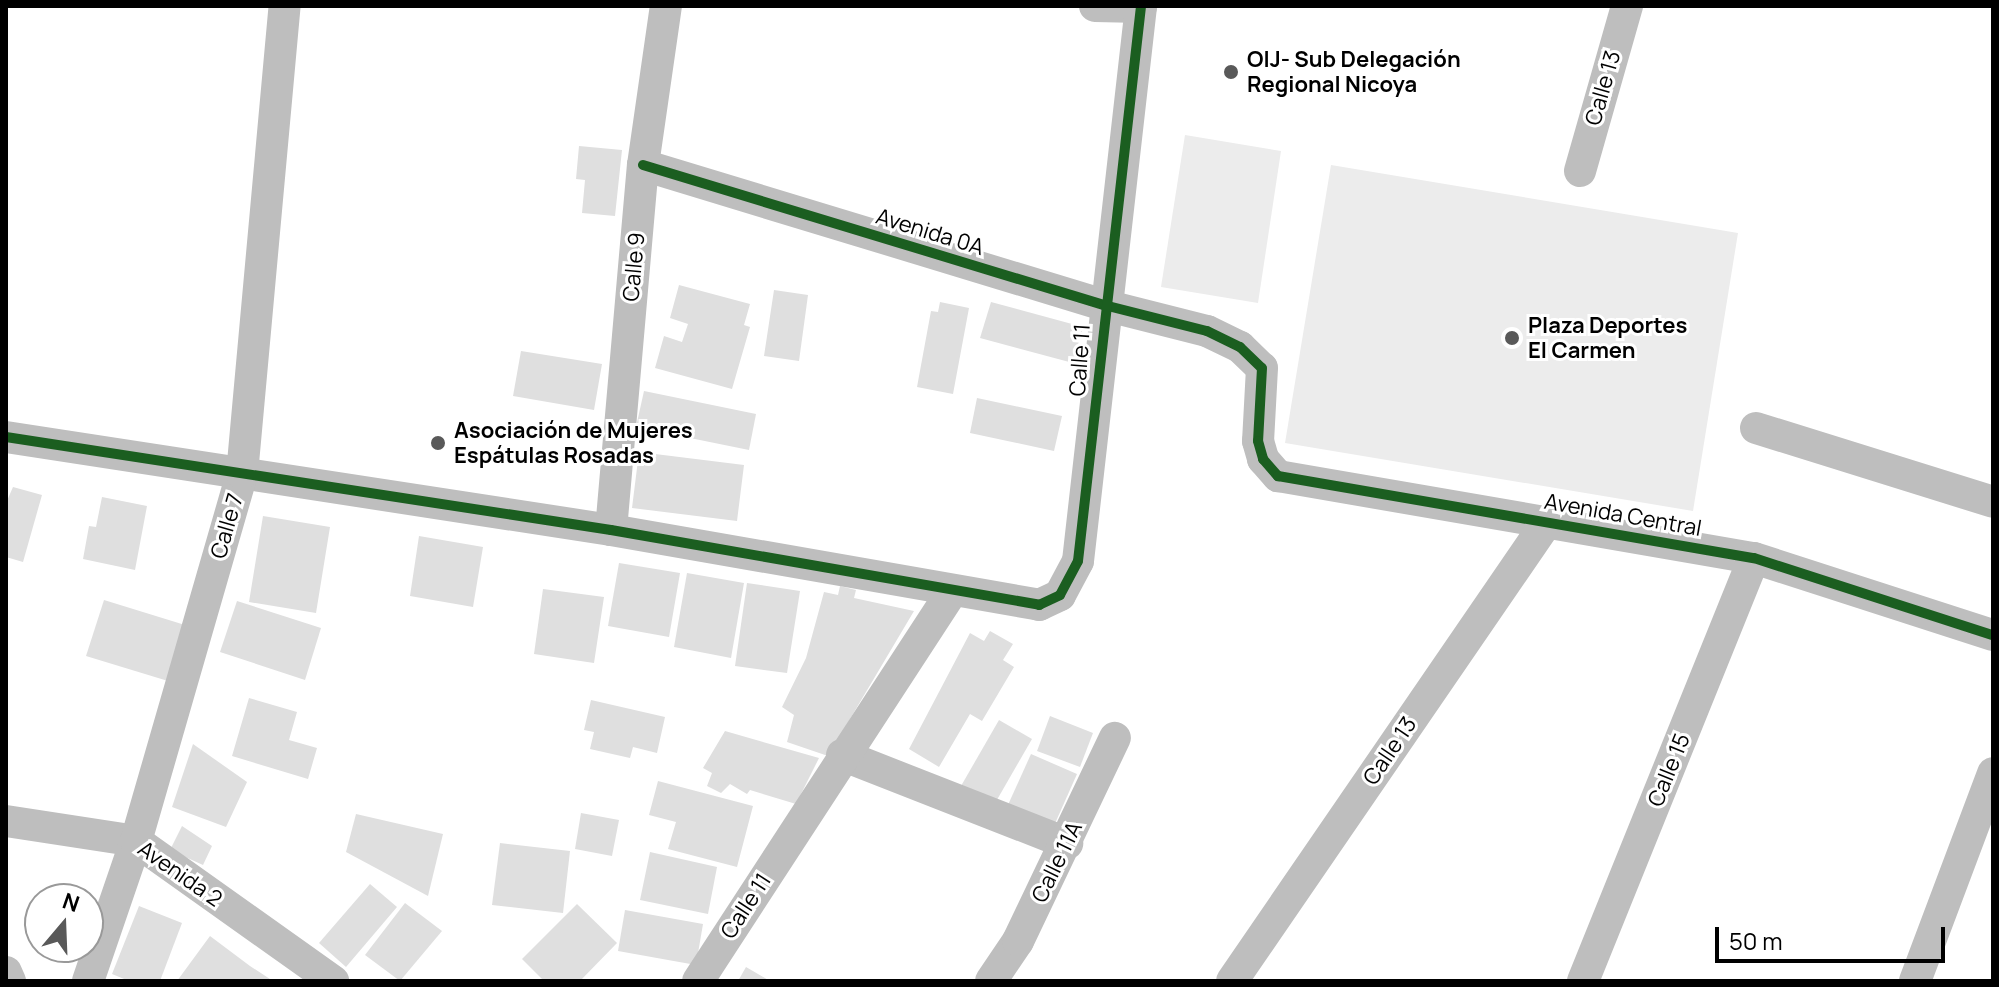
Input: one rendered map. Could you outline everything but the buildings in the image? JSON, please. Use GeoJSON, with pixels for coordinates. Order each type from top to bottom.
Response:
{"type":"FeatureCollection","features":[{"type":"Feature","properties":{"kind":"street","name":"Calle 7"},"geometry":{"type":"LineString","coordinates":[[88,981],[136,841],[242,474],[285,6]]}},
{"type":"Feature","properties":{"kind":"street","name":"Calle 9"},"geometry":{"type":"LineString","coordinates":[[611,530],[643,165],[666,6]]}},
{"type":"Feature","properties":{"kind":"street"},"geometry":{"type":"LineString","coordinates":[[1095,6],[1141,7]]}},
{"type":"Feature","properties":{"kind":"street","name":"Calle 13"},"geometry":{"type":"LineString","coordinates":[[1580,171],[1627,6]]}},
{"type":"Feature","properties":{"kind":"street","name":"Calle 11"},"geometry":{"type":"LineString","coordinates":[[698,981],[842,755],[952,591],[1039,605],[1060,595],[1078,561],[1090,484],[1104,305],[1141,7]]}},
{"type":"Feature","properties":{"kind":"street","name":"Avenida 0A"},"geometry":{"type":"LineString","coordinates":[[643,165],[1104,305],[1207,331],[1240,347],[1262,368],[1258,441]]}},
{"type":"Feature","properties":{"kind":"street"},"geometry":{"type":"LineString","coordinates":[[1756,428],[1993,502]]}},
{"type":"Feature","properties":{"kind":"street"},"geometry":{"type":"LineString","coordinates":[[6,437],[611,530],[952,591]]}},
{"type":"Feature","properties":{"kind":"street","name":"Avenida Central"},"geometry":{"type":"LineString","coordinates":[[1258,441],[1263,459],[1278,476],[1754,558],[1993,635]]}},
{"type":"Feature","properties":{"kind":"street","name":"Calle 13"},"geometry":{"type":"LineString","coordinates":[[1232,981],[1547,522]]}},
{"type":"Feature","properties":{"kind":"street","name":"Calle 15"},"geometry":{"type":"LineString","coordinates":[[1583,981],[1754,558]]}},
{"type":"Feature","properties":{"kind":"street","name":"Calle 11A"},"geometry":{"type":"LineString","coordinates":[[991,981],[1018,941],[1115,738]]}},
{"type":"Feature","properties":{"kind":"street"},"geometry":{"type":"LineString","coordinates":[[842,755],[1067,843]]}},
{"type":"Feature","properties":{"kind":"street"},"geometry":{"type":"LineString","coordinates":[[1915,981],[1993,773]]}},
{"type":"Feature","properties":{"kind":"street","name":"Avenida 2"},"geometry":{"type":"LineString","coordinates":[[6,821],[136,841],[333,981]]}},
{"type":"Feature","properties":{"kind":"street"},"geometry":{"type":"LineString","coordinates":[[6,972],[10,981]]}},
{"type":"Feature","properties":{"kind":"shaded area"},"geometry":{"type":"Polygon","coordinates":[[[1185,135],[1281,151],[1258,303],[1161,287],[1185,135]]]}},
{"type":"Feature","properties":{"kind":"shaded area","name":"Plaza Deportes El Carmen"},"geometry":{"type":"Polygon","coordinates":[[[1331,165],[1738,233],[1693,511],[1285,443],[1331,165]]]}},
{"type":"Feature","properties":{"kind":"cycle path"},"geometry":{"type":"LineString","coordinates":[[6,437],[611,530],[1039,605],[1060,595],[1078,561],[1141,6]]}},
{"type":"Feature","properties":{"kind":"cycle path"},"geometry":{"type":"LineString","coordinates":[[643,165],[1104,305],[1207,331],[1240,347],[1262,368],[1258,441],[1263,459],[1278,476],[1754,558],[1993,635]]}},
{"type":"Feature","properties":{"kind":"place","name":"OIJ- Sub Delegación Regional Nicoya"},"geometry":{"type":"Point","coordinates":[1231,72]}},
{"type":"Feature","properties":{"kind":"place","name":"Plaza Deportes El Carmen"},"geometry":{"type":"Point","coordinates":[1512,338]}},
{"type":"Feature","properties":{"kind":"place","name":"Asociación de Mujeres Espátulas Rosadas"},"geometry":{"type":"Point","coordinates":[438,443]}}]}
